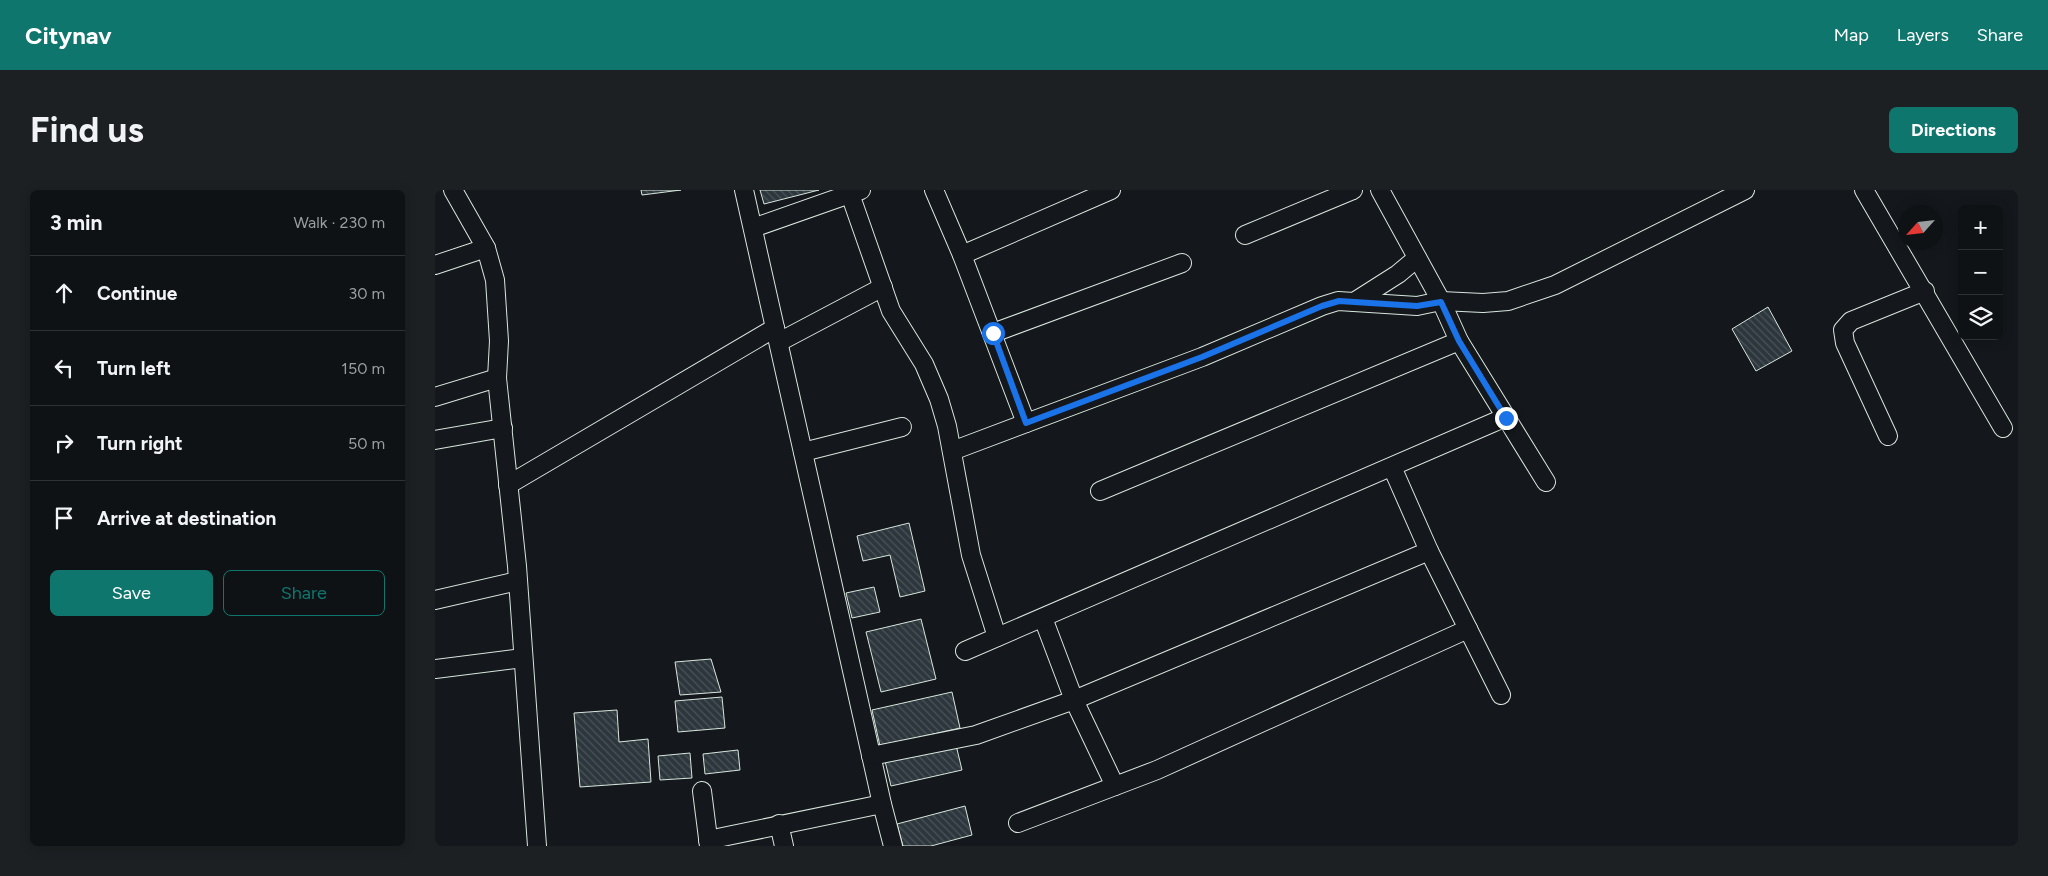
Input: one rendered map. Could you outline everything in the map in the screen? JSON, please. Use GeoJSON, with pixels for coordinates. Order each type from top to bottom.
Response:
{"type":"FeatureCollection","features":[{"type":"Feature","properties":{"kind":"street"},"geometry":{"type":"LineString","coordinates":[[453,190],[486,248],[495,280],[499,341],[497,378],[518,581],[537,846]]}},
{"type":"Feature","properties":{"kind":"street"},"geometry":{"type":"LineString","coordinates":[[744,190],[871,756],[893,846]]}},
{"type":"Feature","properties":{"kind":"street"},"geometry":{"type":"LineString","coordinates":[[934,190],[962,254],[1026,423]]}},
{"type":"Feature","properties":{"kind":"street"},"geometry":{"type":"LineString","coordinates":[[962,254],[1111,190]]}},
{"type":"Feature","properties":{"kind":"street"},"geometry":{"type":"LineString","coordinates":[[1245,235],[1353,190]]}},
{"type":"Feature","properties":{"kind":"street"},"geometry":{"type":"LineString","coordinates":[[1380,190],[1441,302],[1459,341],[1546,482]]}},
{"type":"Feature","properties":{"kind":"street"},"geometry":{"type":"LineString","coordinates":[[1864,190],[1925,291],[2003,428]]}},
{"type":"Feature","properties":{"kind":"street"},"geometry":{"type":"LineString","coordinates":[[952,451],[1202,357],[1322,306],[1339,301],[1417,306],[1441,302],[1483,303],[1508,301],[1525,296],[1555,285],[1739,191]]}},
{"type":"Feature","properties":{"kind":"street"},"geometry":{"type":"LineString","coordinates":[[753,228],[856,192],[891,311],[924,364],[939,399],[952,451],[971,555],[997,637]]}},
{"type":"Feature","properties":{"kind":"street"},"geometry":{"type":"LineString","coordinates":[[435,265],[486,248]]}},
{"type":"Feature","properties":{"kind":"street"},"geometry":{"type":"LineString","coordinates":[[1354,302],[1398,274],[1417,258]]}},
{"type":"Feature","properties":{"kind":"street"},"geometry":{"type":"LineString","coordinates":[[993,333],[1183,263]]}},
{"type":"Feature","properties":{"kind":"street"},"geometry":{"type":"LineString","coordinates":[[509,485],[777,335],[883,287]]}},
{"type":"Feature","properties":{"kind":"street"},"geometry":{"type":"LineString","coordinates":[[1888,436],[1845,343],[1843,330],[1851,322],[1925,291]]}},
{"type":"Feature","properties":{"kind":"street"},"geometry":{"type":"LineString","coordinates":[[1100,491],[1459,341]]}},
{"type":"Feature","properties":{"kind":"street"},"geometry":{"type":"LineString","coordinates":[[435,397],[497,378]]}},
{"type":"Feature","properties":{"kind":"street"},"geometry":{"type":"LineString","coordinates":[[965,651],[1506,418]]}},
{"type":"Feature","properties":{"kind":"street"},"geometry":{"type":"LineString","coordinates":[[803,452],[902,427]]}},
{"type":"Feature","properties":{"kind":"street"},"geometry":{"type":"LineString","coordinates":[[435,440],[503,428]]}},
{"type":"Feature","properties":{"kind":"street"},"geometry":{"type":"LineString","coordinates":[[1391,467],[1429,551],[1501,695]]}},
{"type":"Feature","properties":{"kind":"street"},"geometry":{"type":"LineString","coordinates":[[871,756],[976,735],[1074,700],[1429,551]]}},
{"type":"Feature","properties":{"kind":"street"},"geometry":{"type":"LineString","coordinates":[[435,600],[518,581]]}},
{"type":"Feature","properties":{"kind":"street"},"geometry":{"type":"LineString","coordinates":[[1043,618],[1074,700],[1115,786]]}},
{"type":"Feature","properties":{"kind":"street"},"geometry":{"type":"LineString","coordinates":[[1018,823],[1157,770],[1467,629]]}},
{"type":"Feature","properties":{"kind":"street"},"geometry":{"type":"LineString","coordinates":[[435,669],[523,658]]}},
{"type":"Feature","properties":{"kind":"street"},"geometry":{"type":"LineString","coordinates":[[702,792],[709,843],[779,824],[882,804]]}},
{"type":"Feature","properties":{"kind":"street"},"geometry":{"type":"LineString","coordinates":[[779,824],[784,846]]}},
{"type":"Feature","properties":{"kind":"building"},"geometry":{"type":"Polygon","coordinates":[[[641,190],[681,190],[642,195],[641,190]]]}},
{"type":"Feature","properties":{"kind":"building"},"geometry":{"type":"Polygon","coordinates":[[[760,190],[819,190],[764,204],[760,190]]]}},
{"type":"Feature","properties":{"kind":"building"},"geometry":{"type":"Polygon","coordinates":[[[1768,307],[1792,351],[1756,371],[1732,329],[1768,307]]]}},
{"type":"Feature","properties":{"kind":"building"},"geometry":{"type":"Polygon","coordinates":[[[909,523],[925,591],[900,597],[890,555],[863,561],[857,536],[909,523]]]}},
{"type":"Feature","properties":{"kind":"building"},"geometry":{"type":"Polygon","coordinates":[[[874,587],[880,612],[852,618],[846,593],[874,587]]]}},
{"type":"Feature","properties":{"kind":"building"},"geometry":{"type":"Polygon","coordinates":[[[921,619],[936,679],[881,692],[866,632],[921,619]]]}},
{"type":"Feature","properties":{"kind":"building"},"geometry":{"type":"Polygon","coordinates":[[[711,659],[721,692],[680,695],[675,662],[711,659]]]}},
{"type":"Feature","properties":{"kind":"building"},"geometry":{"type":"Polygon","coordinates":[[[952,692],[960,728],[880,746],[872,710],[952,692]]]}},
{"type":"Feature","properties":{"kind":"building"},"geometry":{"type":"Polygon","coordinates":[[[722,697],[725,728],[678,732],[675,701],[722,697]]]}},
{"type":"Feature","properties":{"kind":"building"},"geometry":{"type":"Polygon","coordinates":[[[617,710],[619,742],[648,739],[651,782],[580,787],[574,713],[617,710]]]}},
{"type":"Feature","properties":{"kind":"building"},"geometry":{"type":"Polygon","coordinates":[[[956,745],[962,770],[891,786],[885,761],[956,745]]]}},
{"type":"Feature","properties":{"kind":"building"},"geometry":{"type":"Polygon","coordinates":[[[738,750],[740,770],[705,774],[703,754],[738,750]]]}},
{"type":"Feature","properties":{"kind":"building"},"geometry":{"type":"Polygon","coordinates":[[[690,753],[692,778],[660,780],[658,756],[690,753]]]}},
{"type":"Feature","properties":{"kind":"building"},"geometry":{"type":"Polygon","coordinates":[[[965,806],[972,835],[931,846],[903,846],[897,824],[965,806]]]}},
{"type":"Feature","properties":{"kind":"route"},"geometry":{"type":"LineString","coordinates":[[993,333],[1026,423],[1202,357],[1322,306],[1339,301],[1417,306],[1441,302],[1459,341],[1506,418]]}}]}
